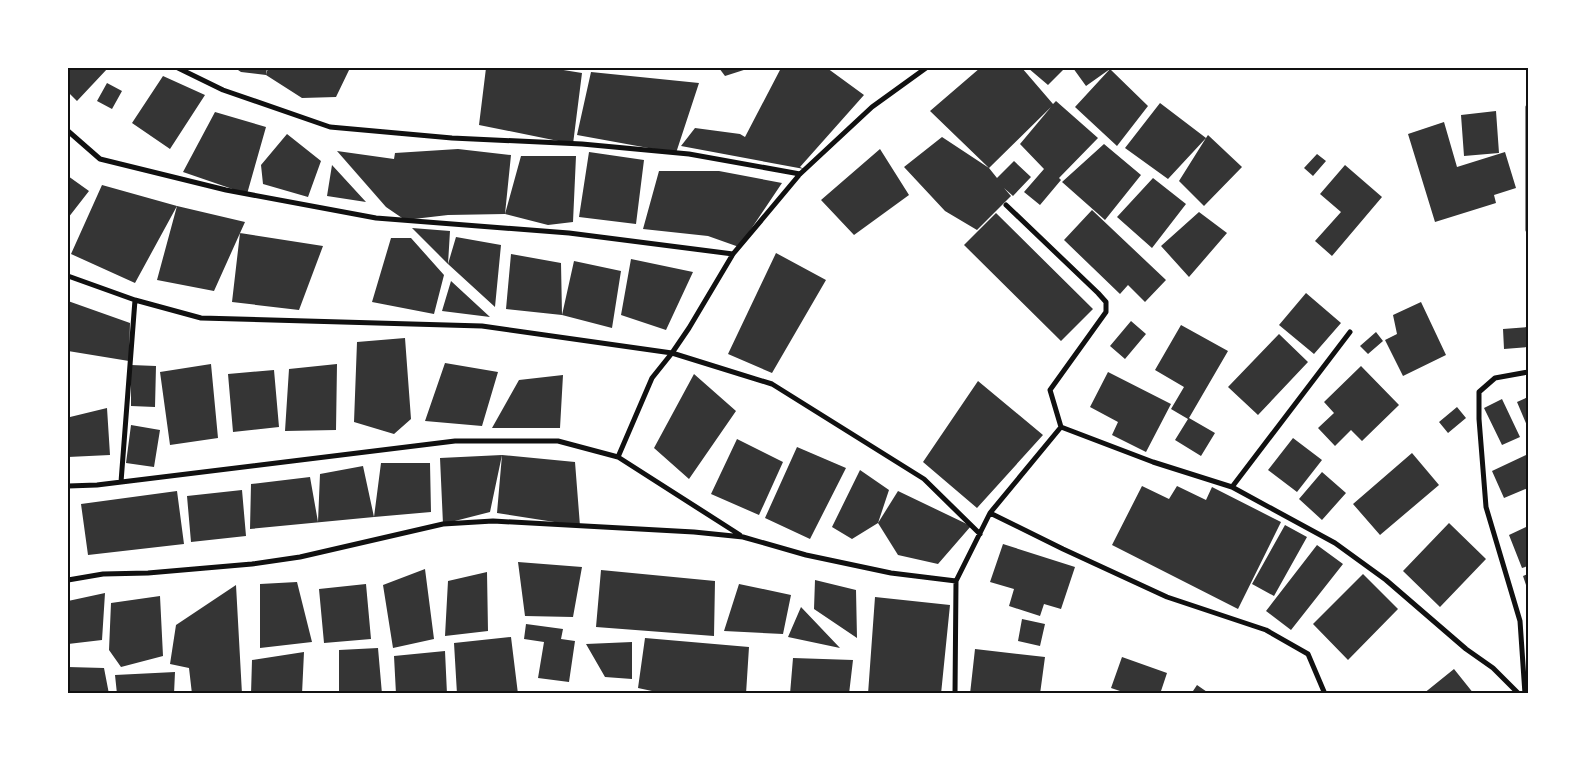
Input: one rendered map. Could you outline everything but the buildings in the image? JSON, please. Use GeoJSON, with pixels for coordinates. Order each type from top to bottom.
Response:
{"type":"FeatureCollection","features":[{"type":"Feature","properties":{"kind":"street"},"geometry":{"type":"LineString","coordinates":[[178,68],[223,90],[330,127],[452,138],[582,144],[689,154],[800,174]]}},
{"type":"Feature","properties":{"kind":"street"},"geometry":{"type":"LineString","coordinates":[[618,457],[652,378],[672,353],[733,254],[800,174],[872,107],[926,68]]}},
{"type":"Feature","properties":{"kind":"street"},"geometry":{"type":"LineString","coordinates":[[1528,107],[1528,230]]}},
{"type":"Feature","properties":{"kind":"street"},"geometry":{"type":"LineString","coordinates":[[68,131],[100,159],[233,192],[376,218],[569,233],[733,254]]}},
{"type":"Feature","properties":{"kind":"street"},"geometry":{"type":"LineString","coordinates":[[1006,205],[1106,302],[1106,312],[1050,390],[1061,427]]}},
{"type":"Feature","properties":{"kind":"street"},"geometry":{"type":"LineString","coordinates":[[68,276],[135,300],[201,318],[482,326],[672,353],[772,384],[924,479],[980,534]]}},
{"type":"Feature","properties":{"kind":"street"},"geometry":{"type":"LineString","coordinates":[[121,482],[135,300]]}},
{"type":"Feature","properties":{"kind":"street"},"geometry":{"type":"LineString","coordinates":[[1232,487],[1350,332]]}},
{"type":"Feature","properties":{"kind":"street"},"geometry":{"type":"LineString","coordinates":[[1525,694],[1520,621],[1486,507],[1479,419],[1479,392],[1495,378],[1528,372]]}},
{"type":"Feature","properties":{"kind":"street"},"geometry":{"type":"LineString","coordinates":[[1061,427],[1153,462],[1232,487],[1343,548],[1386,580],[1466,649],[1493,668],[1519,694]]}},
{"type":"Feature","properties":{"kind":"street"},"geometry":{"type":"LineString","coordinates":[[955,694],[956,581],[990,513],[1061,427]]}},
{"type":"Feature","properties":{"kind":"street"},"geometry":{"type":"LineString","coordinates":[[68,486],[97,485],[455,441],[558,441],[618,457],[743,537]]}},
{"type":"Feature","properties":{"kind":"street"},"geometry":{"type":"LineString","coordinates":[[990,513],[1167,597],[1266,630],[1308,654],[1325,694]]}},
{"type":"Feature","properties":{"kind":"street"},"geometry":{"type":"LineString","coordinates":[[68,580],[103,574],[148,573],[252,564],[300,556],[443,524],[493,521],[694,532],[743,537],[806,555],[891,573],[956,581]]}}]}
